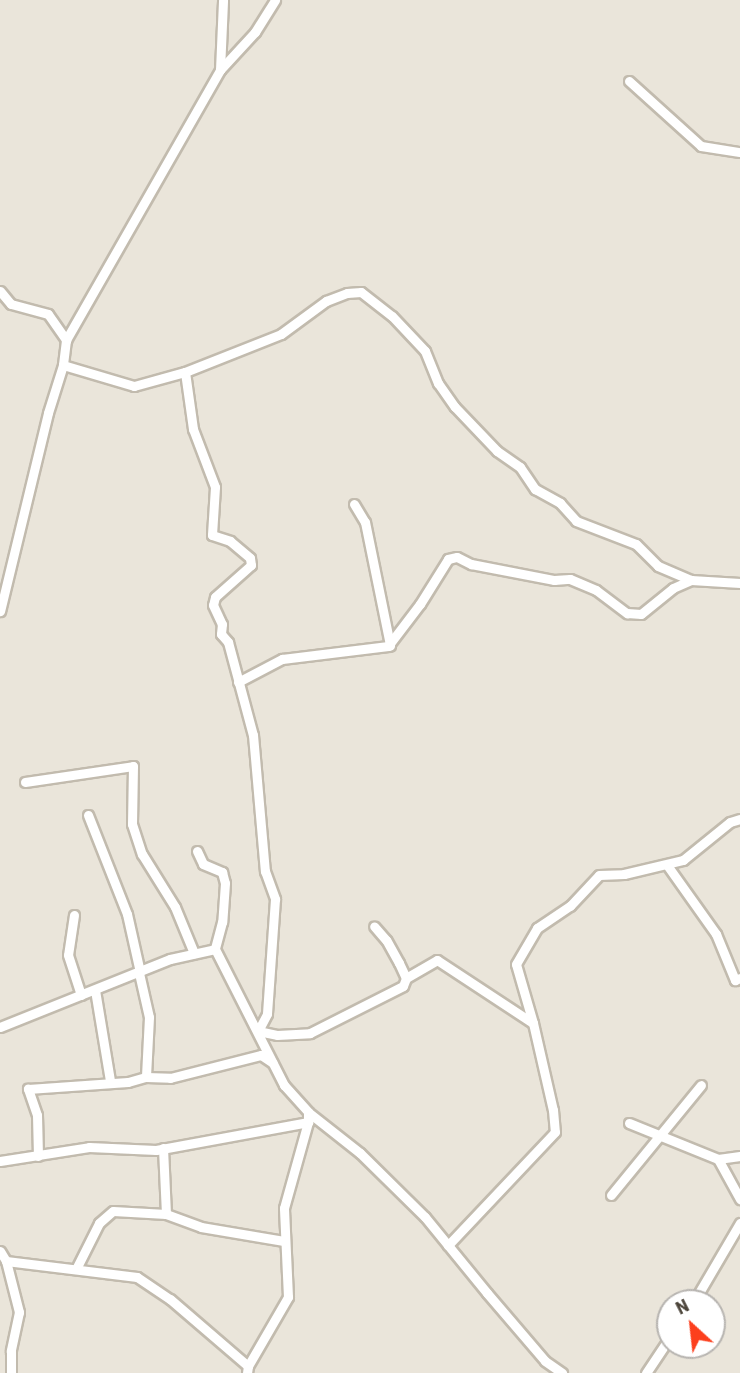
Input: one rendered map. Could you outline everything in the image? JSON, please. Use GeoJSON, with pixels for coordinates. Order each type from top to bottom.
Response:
{"type":"FeatureCollection","features":[{"type":"Feature","properties":{"kind":"street"},"geometry":{"type":"LineString","coordinates":[[219,70],[223,0]]}},
{"type":"Feature","properties":{"kind":"street"},"geometry":{"type":"LineString","coordinates":[[0,611],[48,413],[63,365],[66,340],[219,70],[255,32],[275,0]]}},
{"type":"Feature","properties":{"kind":"street"},"geometry":{"type":"LineString","coordinates":[[629,81],[701,146],[740,152]]}},
{"type":"Feature","properties":{"kind":"street"},"geometry":{"type":"LineString","coordinates":[[0,291],[11,304],[48,314],[66,340]]}},
{"type":"Feature","properties":{"kind":"street"},"geometry":{"type":"LineString","coordinates":[[63,365],[134,386],[185,372],[281,334],[326,301],[347,293],[361,292],[393,316],[425,351],[438,383],[455,407],[496,451],[520,467],[535,489],[559,503],[576,521],[636,544],[658,566],[691,580],[740,583]]}},
{"type":"Feature","properties":{"kind":"street"},"geometry":{"type":"LineString","coordinates":[[185,372],[193,429],[215,487],[212,535],[230,541],[244,552],[251,565],[215,597],[213,605],[222,624],[221,634],[228,642],[253,735],[265,871],[275,899],[267,1014],[258,1031]]}},
{"type":"Feature","properties":{"kind":"street"},"geometry":{"type":"LineString","coordinates":[[354,504],[365,522],[390,645]]}},
{"type":"Feature","properties":{"kind":"street"},"geometry":{"type":"LineString","coordinates":[[238,682],[282,659],[390,645],[448,559],[457,557],[471,564],[554,580],[570,579],[596,590],[627,613],[642,614],[673,588],[691,580]]}},
{"type":"Feature","properties":{"kind":"street"},"geometry":{"type":"LineString","coordinates":[[25,782],[132,766],[132,824],[139,844],[174,907],[194,953]]}},
{"type":"Feature","properties":{"kind":"street"},"geometry":{"type":"LineString","coordinates":[[88,815],[127,914],[149,1017],[146,1077]]}},
{"type":"Feature","properties":{"kind":"street"},"geometry":{"type":"LineString","coordinates":[[448,1245],[555,1132],[533,1023],[516,964],[537,928],[570,906],[599,875],[667,865],[683,860],[730,822],[740,819]]}},
{"type":"Feature","properties":{"kind":"street"},"geometry":{"type":"LineString","coordinates":[[197,851],[203,864],[222,872],[225,883],[222,922],[215,949],[284,1085],[308,1117],[360,1153],[425,1216],[545,1361],[562,1373]]}},
{"type":"Feature","properties":{"kind":"street"},"geometry":{"type":"LineString","coordinates":[[667,865],[716,934],[735,980],[740,978]]}},
{"type":"Feature","properties":{"kind":"street"},"geometry":{"type":"LineString","coordinates":[[74,915],[68,955],[80,995]]}},
{"type":"Feature","properties":{"kind":"street"},"geometry":{"type":"LineString","coordinates":[[374,926],[386,940],[406,978]]}},
{"type":"Feature","properties":{"kind":"street"},"geometry":{"type":"LineString","coordinates":[[0,1027],[139,972],[194,953],[215,949]]}},
{"type":"Feature","properties":{"kind":"street"},"geometry":{"type":"LineString","coordinates":[[258,1031],[277,1035],[310,1033],[386,996],[403,986],[406,978],[437,960],[533,1023]]}},
{"type":"Feature","properties":{"kind":"street"},"geometry":{"type":"LineString","coordinates":[[95,990],[110,1081]]}},
{"type":"Feature","properties":{"kind":"street"},"geometry":{"type":"LineString","coordinates":[[38,1156],[37,1115],[28,1089],[110,1081],[128,1082],[146,1077],[170,1078],[204,1072],[242,1058],[261,1055],[275,1064]]}},
{"type":"Feature","properties":{"kind":"street"},"geometry":{"type":"LineString","coordinates":[[611,1195],[702,1084]]}},
{"type":"Feature","properties":{"kind":"street"},"geometry":{"type":"LineString","coordinates":[[0,1161],[89,1147],[145,1151],[308,1117]]}},
{"type":"Feature","properties":{"kind":"street"},"geometry":{"type":"LineString","coordinates":[[6,1261],[77,1267],[137,1277],[170,1298],[248,1369],[288,1297],[284,1208],[308,1117]]}},
{"type":"Feature","properties":{"kind":"street"},"geometry":{"type":"LineString","coordinates":[[629,1123],[718,1159],[740,1156]]}},
{"type":"Feature","properties":{"kind":"street"},"geometry":{"type":"LineString","coordinates":[[163,1148],[166,1214]]}},
{"type":"Feature","properties":{"kind":"street"},"geometry":{"type":"LineString","coordinates":[[718,1159],[740,1199]]}},
{"type":"Feature","properties":{"kind":"street"},"geometry":{"type":"LineString","coordinates":[[77,1267],[99,1223],[113,1211],[166,1214],[201,1227],[284,1241]]}},
{"type":"Feature","properties":{"kind":"street"},"geometry":{"type":"LineString","coordinates":[[701,1289],[740,1223]]}},
{"type":"Feature","properties":{"kind":"street"},"geometry":{"type":"LineString","coordinates":[[0,1251],[6,1261],[19,1312],[11,1351],[11,1373]]}},
{"type":"Feature","properties":{"kind":"street"},"geometry":{"type":"LineString","coordinates":[[646,1373],[656,1358]]}},
{"type":"Feature","properties":{"kind":"shaded area"},"geometry":{"type":"Polygon","coordinates":[[[0,0],[740,0],[740,1373],[0,1373],[0,0]]]}}]}
